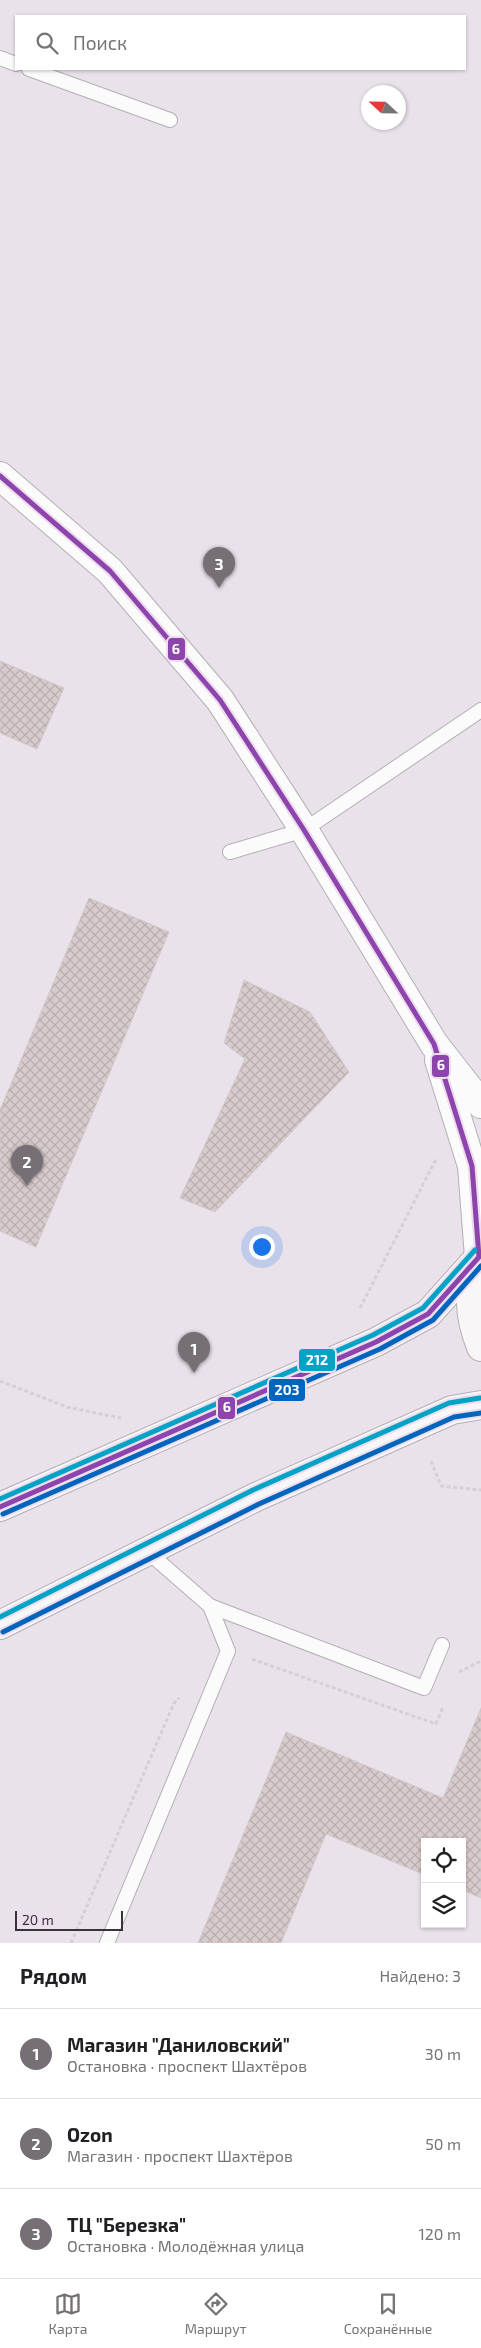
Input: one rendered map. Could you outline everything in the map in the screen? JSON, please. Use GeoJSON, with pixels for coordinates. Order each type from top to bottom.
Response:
{"type":"FeatureCollection","features":[{"type":"Feature","properties":{"kind":"main road"},"geometry":{"type":"LineString","coordinates":[[480,1256],[470,1290],[472,1322],[481,1347]]}},
{"type":"Feature","properties":{"kind":"main road"},"geometry":{"type":"LineString","coordinates":[[0,1508],[376,1342],[428,1314],[480,1256]]}},
{"type":"Feature","properties":{"kind":"main road"},"geometry":{"type":"LineString","coordinates":[[0,1625],[256,1497],[452,1410],[481,1405]]}},
{"type":"Feature","properties":{"kind":"street"},"geometry":{"type":"LineString","coordinates":[[0,476],[110,571],[220,700],[304,830],[434,1044],[481,1104]]}},
{"type":"Feature","properties":{"kind":"street"},"geometry":{"type":"LineString","coordinates":[[434,1044],[472,1166],[480,1256]]}},
{"type":"Feature","properties":{"kind":"lane"},"geometry":{"type":"LineString","coordinates":[[0,58],[15,64]]}},
{"type":"Feature","properties":{"kind":"lane"},"geometry":{"type":"LineString","coordinates":[[32,70],[170,120]]}},
{"type":"Feature","properties":{"kind":"lane"},"geometry":{"type":"LineString","coordinates":[[230,852],[304,830],[481,710]]}},
{"type":"Feature","properties":{"kind":"lane"},"geometry":{"type":"LineString","coordinates":[[148,1552],[210,1606],[424,1688],[442,1645]]}},
{"type":"Feature","properties":{"kind":"lane"},"geometry":{"type":"LineString","coordinates":[[107,1943],[228,1651],[210,1606]]}},
{"type":"Feature","properties":{"kind":"path"},"geometry":{"type":"LineString","coordinates":[[360,1308],[440,1151],[463,1136]]}},
{"type":"Feature","properties":{"kind":"path"},"geometry":{"type":"LineString","coordinates":[[0,1381],[67,1407],[128,1420]]}},
{"type":"Feature","properties":{"kind":"path"},"geometry":{"type":"LineString","coordinates":[[431,1461],[441,1486],[481,1490]]}},
{"type":"Feature","properties":{"kind":"path"},"geometry":{"type":"LineString","coordinates":[[228,1651],[436,1724],[446,1699]]}},
{"type":"Feature","properties":{"kind":"path"},"geometry":{"type":"LineString","coordinates":[[456,1675],[481,1661]]}},
{"type":"Feature","properties":{"kind":"path"},"geometry":{"type":"LineString","coordinates":[[71,1943],[174,1703],[181,1696]]}},
{"type":"Feature","properties":{"kind":"building"},"geometry":{"type":"Polygon","coordinates":[[[0,661],[64,688],[37,749],[0,733],[0,661]]]}},
{"type":"Feature","properties":{"kind":"building"},"geometry":{"type":"Polygon","coordinates":[[[89,898],[169,932],[36,1247],[0,1231],[0,1110],[89,898]]]}},
{"type":"Feature","properties":{"kind":"building"},"geometry":{"type":"Polygon","coordinates":[[[244,980],[310,1012],[349,1072],[215,1212],[180,1198],[245,1059],[224,1043],[244,980]]]}},
{"type":"Feature","properties":{"kind":"building"},"geometry":{"type":"Polygon","coordinates":[[[481,1708],[481,1898],[466,1892],[466,1838],[421,1838],[421,1873],[326,1834],[281,1943],[198,1943],[286,1732],[443,1798],[481,1708]]]}},
{"type":"Feature","properties":{"kind":"transit line","name":"6"},"geometry":{"type":"LineString","coordinates":[[0,476],[110,571],[220,700],[304,830],[434,1044],[472,1166],[479,1257],[428,1314],[376,1342],[0,1507]]}},
{"type":"Feature","properties":{"kind":"transit line","name":"212"},"geometry":{"type":"LineString","coordinates":[[0,1499],[373,1335],[423,1308],[475,1250]]}},
{"type":"Feature","properties":{"kind":"transit line","name":"203"},"geometry":{"type":"LineString","coordinates":[[3,1514],[380,1349],[433,1320],[481,1266]]}},
{"type":"Feature","properties":{"kind":"transit line","name":"212"},"geometry":{"type":"LineString","coordinates":[[0,1617],[253,1490],[449,1403],[480,1398]]}},
{"type":"Feature","properties":{"kind":"transit line","name":"203"},"geometry":{"type":"LineString","coordinates":[[3,1632],[259,1504],[454,1417],[481,1413]]}},
{"type":"Feature","properties":{"kind":"place","name":"ТЦ \"Березка\""},"geometry":{"type":"Point","coordinates":[219,588]}},
{"type":"Feature","properties":{"kind":"place","name":"Ozon"},"geometry":{"type":"Point","coordinates":[27,1186]}},
{"type":"Feature","properties":{"kind":"place","name":"Магазин \"Даниловский\""},"geometry":{"type":"Point","coordinates":[194,1373]}}]}
